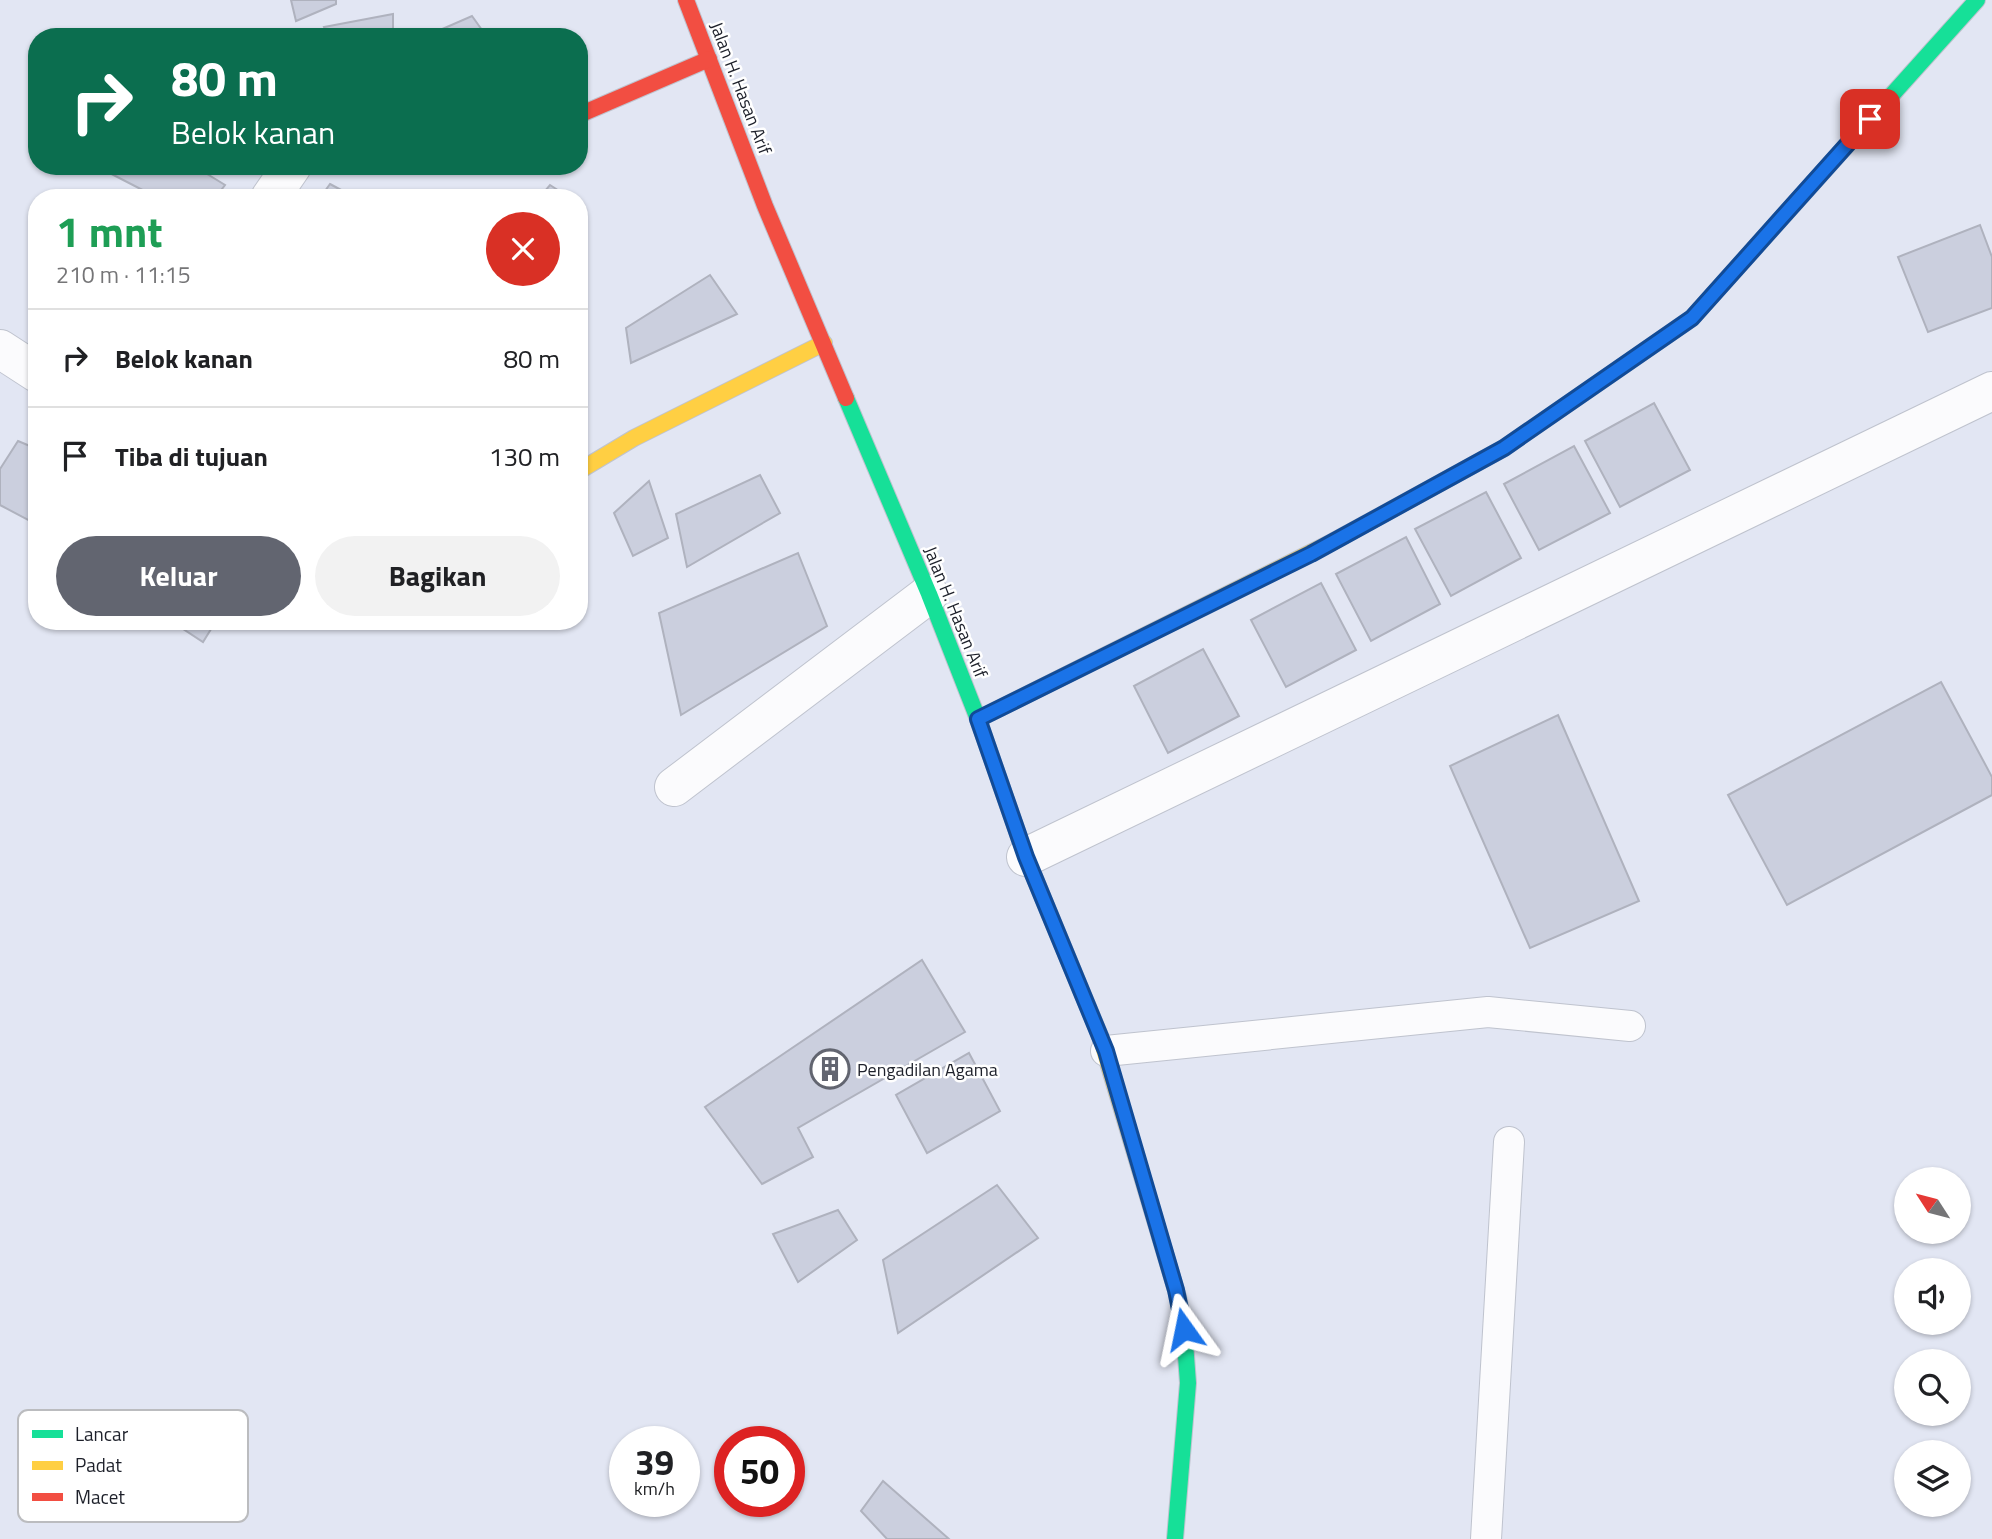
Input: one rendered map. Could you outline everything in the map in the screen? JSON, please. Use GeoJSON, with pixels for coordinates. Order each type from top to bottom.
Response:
{"type":"FeatureCollection","features":[{"type":"Feature","properties":{"kind":"main road","name":"Jalan H. Hasan Arif"},"geometry":{"type":"LineString","coordinates":[[686,0],[765,206],[929,594],[978,719],[1026,857],[1106,1051],[1176,1290],[1184,1329],[1188,1383],[1175,1539]]}},
{"type":"Feature","properties":{"kind":"main road"},"geometry":{"type":"LineString","coordinates":[[978,719],[1311,554],[1504,448],[1692,318],[1977,0]]}},
{"type":"Feature","properties":{"kind":"main road"},"geometry":{"type":"LineString","coordinates":[[588,111],[709,59]]}},
{"type":"Feature","properties":{"kind":"main road"},"geometry":{"type":"LineString","coordinates":[[588,466],[634,438],[824,343]]}},
{"type":"Feature","properties":{"kind":"street"},"geometry":{"type":"LineString","coordinates":[[0,348],[28,367]]}},
{"type":"Feature","properties":{"kind":"street"},"geometry":{"type":"LineString","coordinates":[[1026,857],[1992,391]]}},
{"type":"Feature","properties":{"kind":"street"},"geometry":{"type":"LineString","coordinates":[[674,787],[929,594]]}},
{"type":"Feature","properties":{"kind":"lane"},"geometry":{"type":"LineString","coordinates":[[1106,1051],[1488,1012],[1630,1026]]}},
{"type":"Feature","properties":{"kind":"lane"},"geometry":{"type":"LineString","coordinates":[[1486,1539],[1509,1142]]}},
{"type":"Feature","properties":{"kind":"building"},"geometry":{"type":"Polygon","coordinates":[[[291,0],[336,0],[336,4],[296,21],[291,0]]]}},
{"type":"Feature","properties":{"kind":"building"},"geometry":{"type":"Polygon","coordinates":[[[393,14],[393,28],[324,27],[393,14]]]}},
{"type":"Feature","properties":{"kind":"building"},"geometry":{"type":"Polygon","coordinates":[[[472,16],[481,28],[445,28],[472,16]]]}},
{"type":"Feature","properties":{"kind":"building"},"geometry":{"type":"Polygon","coordinates":[[[113,175],[209,175],[225,185],[222,189],[141,189],[113,175]]]}},
{"type":"Feature","properties":{"kind":"building"},"geometry":{"type":"Polygon","coordinates":[[[330,184],[339,189],[326,189],[330,184]]]}},
{"type":"Feature","properties":{"kind":"building"},"geometry":{"type":"Polygon","coordinates":[[[1980,225],[1992,257],[1992,308],[1928,332],[1898,257],[1980,225]]]}},
{"type":"Feature","properties":{"kind":"building"},"geometry":{"type":"Polygon","coordinates":[[[710,275],[737,314],[631,363],[626,328],[710,275]]]}},
{"type":"Feature","properties":{"kind":"building"},"geometry":{"type":"Polygon","coordinates":[[[1654,403],[1690,470],[1620,507],[1585,441],[1654,403]]]}},
{"type":"Feature","properties":{"kind":"building"},"geometry":{"type":"Polygon","coordinates":[[[18,441],[28,445],[28,520],[0,505],[0,469],[18,441]]]}},
{"type":"Feature","properties":{"kind":"building"},"geometry":{"type":"Polygon","coordinates":[[[1574,446],[1610,513],[1539,550],[1504,484],[1574,446]]]}},
{"type":"Feature","properties":{"kind":"building"},"geometry":{"type":"Polygon","coordinates":[[[760,475],[780,513],[687,567],[676,514],[760,475]]]}},
{"type":"Feature","properties":{"kind":"building"},"geometry":{"type":"Polygon","coordinates":[[[649,481],[668,538],[633,556],[614,513],[649,481]]]}},
{"type":"Feature","properties":{"kind":"building"},"geometry":{"type":"Polygon","coordinates":[[[1486,492],[1521,558],[1451,596],[1415,529],[1486,492]]]}},
{"type":"Feature","properties":{"kind":"building"},"geometry":{"type":"Polygon","coordinates":[[[1406,537],[1440,604],[1371,641],[1336,574],[1406,537]]]}},
{"type":"Feature","properties":{"kind":"building"},"geometry":{"type":"Polygon","coordinates":[[[798,553],[827,626],[681,715],[659,613],[798,553]]]}},
{"type":"Feature","properties":{"kind":"building"},"geometry":{"type":"Polygon","coordinates":[[[1321,583],[1356,650],[1286,687],[1251,620],[1321,583]]]}},
{"type":"Feature","properties":{"kind":"building"},"geometry":{"type":"Polygon","coordinates":[[[185,630],[210,630],[203,642],[185,630]]]}},
{"type":"Feature","properties":{"kind":"building"},"geometry":{"type":"Polygon","coordinates":[[[1203,649],[1239,716],[1168,753],[1134,686],[1203,649]]]}},
{"type":"Feature","properties":{"kind":"building"},"geometry":{"type":"Polygon","coordinates":[[[1941,682],[1992,777],[1992,795],[1787,905],[1728,795],[1941,682]]]}},
{"type":"Feature","properties":{"kind":"building"},"geometry":{"type":"Polygon","coordinates":[[[1558,715],[1639,901],[1530,948],[1450,766],[1558,715]]]}},
{"type":"Feature","properties":{"kind":"building","name":"Pengadilan Agama"},"geometry":{"type":"Polygon","coordinates":[[[922,960],[965,1032],[798,1128],[813,1157],[762,1184],[705,1107],[922,960]]]}},
{"type":"Feature","properties":{"kind":"building"},"geometry":{"type":"Polygon","coordinates":[[[969,1053],[1000,1111],[927,1153],[896,1095],[969,1053]]]}},
{"type":"Feature","properties":{"kind":"building"},"geometry":{"type":"Polygon","coordinates":[[[997,1185],[1038,1238],[898,1333],[883,1260],[997,1185]]]}},
{"type":"Feature","properties":{"kind":"building"},"geometry":{"type":"Polygon","coordinates":[[[838,1210],[857,1240],[798,1282],[773,1234],[838,1210]]]}},
{"type":"Feature","properties":{"kind":"building"},"geometry":{"type":"Polygon","coordinates":[[[883,1481],[949,1539],[887,1539],[861,1511],[883,1481]]]}},
{"type":"Feature","properties":{"kind":"traffic: fast"},"geometry":{"type":"LineString","coordinates":[[1700,309],[1977,0]]}},
{"type":"Feature","properties":{"kind":"traffic: fast"},"geometry":{"type":"LineString","coordinates":[[846,398],[929,594],[978,719],[1026,857],[1100,1036]]}},
{"type":"Feature","properties":{"kind":"traffic: fast"},"geometry":{"type":"LineString","coordinates":[[1175,1539],[1188,1383],[1184,1329],[1178,1297]]}},
{"type":"Feature","properties":{"kind":"traffic: slow"},"geometry":{"type":"LineString","coordinates":[[588,466],[634,438],[824,343]]}},
{"type":"Feature","properties":{"kind":"traffic: slow"},"geometry":{"type":"LineString","coordinates":[[978,719],[1334,541]]}},
{"type":"Feature","properties":{"kind":"traffic: slow"},"geometry":{"type":"LineString","coordinates":[[1100,1036],[1178,1297]]}},
{"type":"Feature","properties":{"kind":"traffic: jam"},"geometry":{"type":"LineString","coordinates":[[686,0],[765,206],[846,398]]}},
{"type":"Feature","properties":{"kind":"traffic: jam"},"geometry":{"type":"LineString","coordinates":[[588,111],[709,59]]}},
{"type":"Feature","properties":{"kind":"traffic: jam"},"geometry":{"type":"LineString","coordinates":[[1334,541],[1504,448],[1692,318],[1700,309]]}},
{"type":"Feature","properties":{"kind":"place","name":"Pengadilan Agama"},"geometry":{"type":"Point","coordinates":[830,1069]}},
{"type":"Feature","properties":{"kind":"route"},"geometry":{"type":"LineString","coordinates":[[1184,1329],[1176,1290],[1106,1051],[1026,857],[978,719],[1311,554],[1504,448],[1692,318],[1870,119]]}}]}
